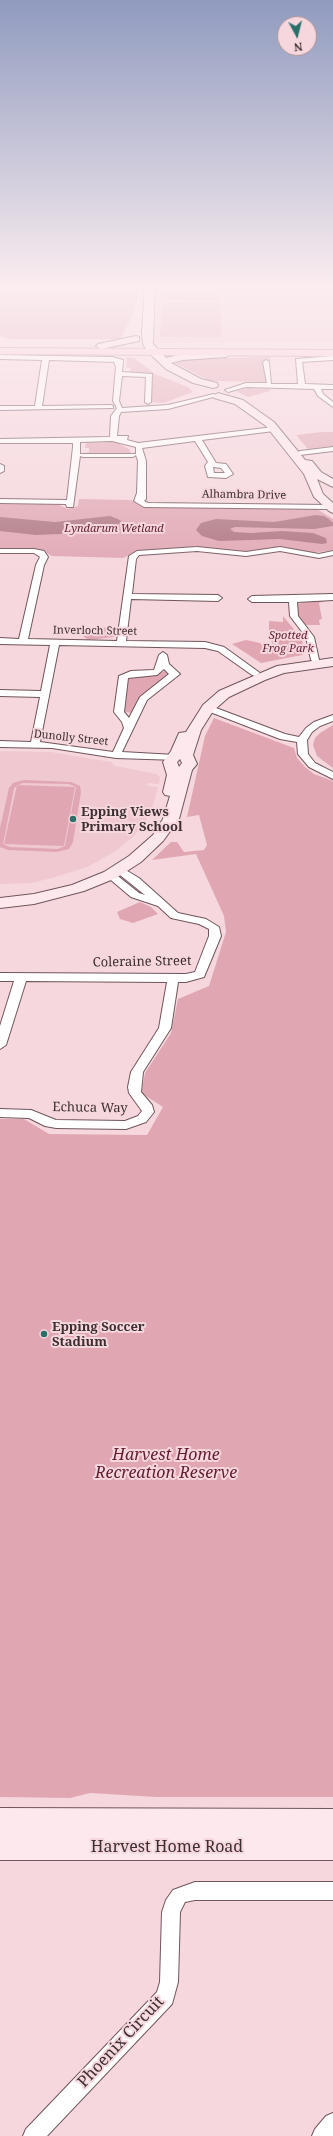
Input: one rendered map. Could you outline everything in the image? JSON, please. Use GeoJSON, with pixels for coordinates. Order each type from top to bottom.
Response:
{"type":"FeatureCollection","features":[{"type":"Feature","properties":{"kind":"street"},"geometry":{"type":"LineString","coordinates":[[38,408],[42,384]]}},
{"type":"Feature","properties":{"kind":"street"},"geometry":{"type":"LineString","coordinates":[[115,439],[117,384]]}},
{"type":"Feature","properties":{"kind":"street"},"geometry":{"type":"LineString","coordinates":[[148,402],[149,384]]}},
{"type":"Feature","properties":{"kind":"street"},"geometry":{"type":"LineString","coordinates":[[187,384],[201,391]]}},
{"type":"Feature","properties":{"kind":"street"},"geometry":{"type":"LineString","coordinates":[[203,384],[220,390],[278,430],[298,456],[311,477],[318,495],[332,508]]}},
{"type":"Feature","properties":{"kind":"street"},"geometry":{"type":"LineString","coordinates":[[0,408],[139,409],[168,407],[242,384]]}},
{"type":"Feature","properties":{"kind":"street"},"geometry":{"type":"LineString","coordinates":[[252,384],[290,387]]}},
{"type":"Feature","properties":{"kind":"street"},"geometry":{"type":"LineString","coordinates":[[154,408],[178,402],[201,391],[220,390],[246,385],[333,387]]}},
{"type":"Feature","properties":{"kind":"street"},"geometry":{"type":"LineString","coordinates":[[317,387],[320,395],[333,405]]}},
{"type":"Feature","properties":{"kind":"street"},"geometry":{"type":"LineString","coordinates":[[0,441],[76,441],[115,439],[140,445],[149,445],[278,430]]}},
{"type":"Feature","properties":{"kind":"street"},"geometry":{"type":"LineString","coordinates":[[197,439],[213,464]]}},
{"type":"Feature","properties":{"kind":"street"},"geometry":{"type":"LineString","coordinates":[[0,501],[70,504],[77,447],[76,441]]}},
{"type":"Feature","properties":{"kind":"street","name":"Alhambra Drive"},"geometry":{"type":"LineString","coordinates":[[140,445],[138,451],[142,461],[141,493],[138,499],[140,503],[332,508]]}},
{"type":"Feature","properties":{"kind":"street"},"geometry":{"type":"LineString","coordinates":[[298,456],[333,449]]}},
{"type":"Feature","properties":{"kind":"street"},"geometry":{"type":"LineString","coordinates":[[298,456],[333,453]]}},
{"type":"Feature","properties":{"kind":"street"},"geometry":{"type":"LineString","coordinates":[[83,455],[133,455]]}},
{"type":"Feature","properties":{"kind":"street"},"geometry":{"type":"LineString","coordinates":[[298,456],[317,474],[333,484]]}},
{"type":"Feature","properties":{"kind":"street"},"geometry":{"type":"LineString","coordinates":[[0,466],[0,471]]}},
{"type":"Feature","properties":{"kind":"street"},"geometry":{"type":"LineString","coordinates":[[121,644],[132,558],[139,552],[201,550],[246,554],[280,549],[312,555],[325,555],[333,553]]}},
{"type":"Feature","properties":{"kind":"street"},"geometry":{"type":"LineString","coordinates":[[0,551],[38,556],[40,565],[23,642]]}},
{"type":"Feature","properties":{"kind":"street"},"geometry":{"type":"LineString","coordinates":[[128,596],[218,598]]}},
{"type":"Feature","properties":{"kind":"street"},"geometry":{"type":"LineString","coordinates":[[252,599],[333,597]]}},
{"type":"Feature","properties":{"kind":"street"},"geometry":{"type":"LineString","coordinates":[[293,599],[294,616],[309,635],[316,662]]}},
{"type":"Feature","properties":{"kind":"street","name":"Inverloch Street"},"geometry":{"type":"LineString","coordinates":[[0,642],[190,645],[212,651],[253,676]]}},
{"type":"Feature","properties":{"kind":"street"},"geometry":{"type":"LineString","coordinates":[[35,745],[54,642]]}},
{"type":"Feature","properties":{"kind":"street"},"geometry":{"type":"LineString","coordinates":[[158,671],[163,658],[165,644]]}},
{"type":"Feature","properties":{"kind":"street"},"geometry":{"type":"LineString","coordinates":[[163,658],[165,665],[174,672]]}},
{"type":"Feature","properties":{"kind":"street"},"geometry":{"type":"LineString","coordinates":[[0,903],[60,893],[111,870],[147,849],[166,828],[176,808],[179,764],[186,755],[194,730],[207,704],[253,676],[333,658]]}},
{"type":"Feature","properties":{"kind":"street"},"geometry":{"type":"LineString","coordinates":[[316,662],[333,662]]}},
{"type":"Feature","properties":{"kind":"street"},"geometry":{"type":"LineString","coordinates":[[128,729],[127,722],[119,712],[125,675],[158,671],[174,672]]}},
{"type":"Feature","properties":{"kind":"street"},"geometry":{"type":"LineString","coordinates":[[116,755],[146,695],[174,675],[174,672]]}},
{"type":"Feature","properties":{"kind":"street"},"geometry":{"type":"LineString","coordinates":[[0,692],[44,694]]}},
{"type":"Feature","properties":{"kind":"street"},"geometry":{"type":"LineString","coordinates":[[207,704],[283,737],[303,739]]}},
{"type":"Feature","properties":{"kind":"street"},"geometry":{"type":"LineString","coordinates":[[119,712],[127,715],[137,713]]}},
{"type":"Feature","properties":{"kind":"street"},"geometry":{"type":"LineString","coordinates":[[333,718],[317,724],[303,739],[303,754],[306,760],[320,770],[333,776]]}},
{"type":"Feature","properties":{"kind":"street","name":"Dunolly Street"},"geometry":{"type":"LineString","coordinates":[[0,744],[58,746],[179,764]]}},
{"type":"Feature","properties":{"kind":"street"},"geometry":{"type":"LineString","coordinates":[[0,895],[55,887],[111,870]]}},
{"type":"Feature","properties":{"kind":"street","name":"Coleraine Street"},"geometry":{"type":"LineString","coordinates":[[0,977],[173,978],[193,977],[200,974],[215,936],[215,930],[208,922],[175,916],[162,905],[135,895],[111,870]]}},
{"type":"Feature","properties":{"kind":"street"},"geometry":{"type":"LineString","coordinates":[[0,1045],[21,977]]}},
{"type":"Feature","properties":{"kind":"street","name":"Echuca Way"},"geometry":{"type":"LineString","coordinates":[[0,1113],[31,1114],[49,1123],[56,1124],[126,1125],[138,1122],[146,1116],[148,1108],[134,1093],[134,1087],[137,1072],[165,1028],[172,994],[173,978]]}},
{"type":"Feature","properties":{"kind":"street","name":"Harvest Home Road"},"geometry":{"type":"LineString","coordinates":[[0,1821],[333,1822]]}},
{"type":"Feature","properties":{"kind":"street","name":"Harvest Home Road"},"geometry":{"type":"LineString","coordinates":[[0,1847],[333,1847]]}},
{"type":"Feature","properties":{"kind":"street","name":"Phoenix Circuit"},"geometry":{"type":"LineString","coordinates":[[33,2136],[165,1997],[169,1982],[171,1912],[175,1900],[179,1896],[195,1891],[333,1891]]}},
{"type":"Feature","properties":{"kind":"street"},"geometry":{"type":"LineString","coordinates":[[322,2136],[333,2123]]}},
{"type":"Feature","properties":{"kind":"shaded area"},"geometry":{"type":"Polygon","coordinates":[[[316,515],[324,516],[329,519],[333,523],[333,526],[314,529],[235,527],[230,529],[234,532],[251,533],[282,531],[313,533],[326,538],[327,543],[322,544],[280,539],[219,541],[202,536],[196,530],[201,523],[216,519],[274,522],[316,515]]]}},
{"type":"Feature","properties":{"kind":"shaded area"},"geometry":{"type":"Polygon","coordinates":[[[110,516],[121,521],[119,524],[111,528],[82,533],[36,535],[0,531],[0,517],[55,522],[110,516]]]}},
{"type":"Feature","properties":{"kind":"shaded area","name":"Epping Views Primary School"},"geometry":{"type":"Polygon","coordinates":[[[0,751],[51,752],[111,762],[115,766],[157,774],[160,777],[159,784],[148,783],[147,786],[158,787],[152,809],[145,822],[133,837],[114,852],[87,867],[31,883],[0,884],[0,751]]]}},
{"type":"Feature","properties":{"kind":"green space"},"geometry":{"type":"Polygon","coordinates":[[[149,384],[180,384],[188,387],[193,392],[164,403],[150,402],[149,384]]]}},
{"type":"Feature","properties":{"kind":"green space"},"geometry":{"type":"Polygon","coordinates":[[[250,388],[270,389],[270,391],[248,397],[236,391],[250,388]]]}},
{"type":"Feature","properties":{"kind":"green space"},"geometry":{"type":"Polygon","coordinates":[[[333,432],[333,446],[308,449],[296,435],[333,432]]]}},
{"type":"Feature","properties":{"kind":"green space"},"geometry":{"type":"Polygon","coordinates":[[[116,442],[129,449],[132,455],[84,454],[89,452],[89,448],[85,448],[86,443],[116,442]]]}},
{"type":"Feature","properties":{"kind":"green space","name":"Lyndarum Wetland"},"geometry":{"type":"Polygon","coordinates":[[[79,499],[131,500],[143,505],[317,509],[333,519],[333,550],[313,553],[282,547],[241,552],[197,547],[171,550],[139,550],[123,558],[52,556],[38,549],[0,549],[0,503],[57,504],[68,509],[78,506],[79,499]]]}},
{"type":"Feature","properties":{"kind":"green space"},"geometry":{"type":"Polygon","coordinates":[[[325,599],[325,601],[319,603],[322,619],[319,620],[320,625],[304,625],[297,615],[297,604],[325,599]]]}},
{"type":"Feature","properties":{"kind":"green space","name":"Spotted Frog Park"},"geometry":{"type":"Polygon","coordinates":[[[283,616],[302,639],[304,653],[302,655],[261,663],[232,644],[246,640],[260,643],[265,648],[274,647],[269,636],[269,621],[283,622],[283,616]]]}},
{"type":"Feature","properties":{"kind":"green space"},"geometry":{"type":"Polygon","coordinates":[[[84,627],[115,628],[114,637],[88,640],[83,636],[84,627]]]}},
{"type":"Feature","properties":{"kind":"green space"},"geometry":{"type":"Polygon","coordinates":[[[165,671],[170,674],[143,694],[132,713],[124,712],[127,677],[131,675],[152,676],[165,671]]]}},
{"type":"Feature","properties":{"kind":"green space","name":"Harvest Home Recreation Reserve"},"geometry":{"type":"Polygon","coordinates":[[[214,718],[294,748],[297,758],[305,767],[314,774],[333,781],[333,1797],[156,1797],[90,1793],[70,1798],[0,1797],[0,1119],[24,1119],[49,1134],[147,1135],[163,1107],[143,1094],[142,1090],[145,1073],[171,1033],[178,999],[209,986],[226,932],[224,916],[196,854],[152,860],[171,842],[177,842],[184,852],[204,850],[207,845],[199,815],[187,817],[205,736],[214,718]]]}},
{"type":"Feature","properties":{"kind":"green space"},"geometry":{"type":"Polygon","coordinates":[[[333,725],[333,768],[317,756],[313,745],[315,738],[320,733],[333,725]]]}},
{"type":"Feature","properties":{"kind":"green space"},"geometry":{"type":"Polygon","coordinates":[[[24,780],[71,782],[80,786],[81,792],[73,842],[69,849],[57,852],[8,850],[0,847],[0,828],[9,788],[13,783],[24,780]],[[22,783],[14,788],[3,844],[10,847],[58,849],[65,846],[76,787],[69,784],[22,783]]]}},
{"type":"Feature","properties":{"kind":"green space"},"geometry":{"type":"Polygon","coordinates":[[[17,785],[75,787],[64,846],[4,844],[17,785]]]}},
{"type":"Feature","properties":{"kind":"green space"},"geometry":{"type":"Polygon","coordinates":[[[140,902],[151,907],[158,914],[133,923],[120,919],[117,912],[140,902]]]}},
{"type":"Feature","properties":{"kind":"place","name":"Epping Views Primary School"},"geometry":{"type":"Point","coordinates":[73,819]}},
{"type":"Feature","properties":{"kind":"place","name":"Epping Soccer Stadium"},"geometry":{"type":"Point","coordinates":[44,1334]}}]}
